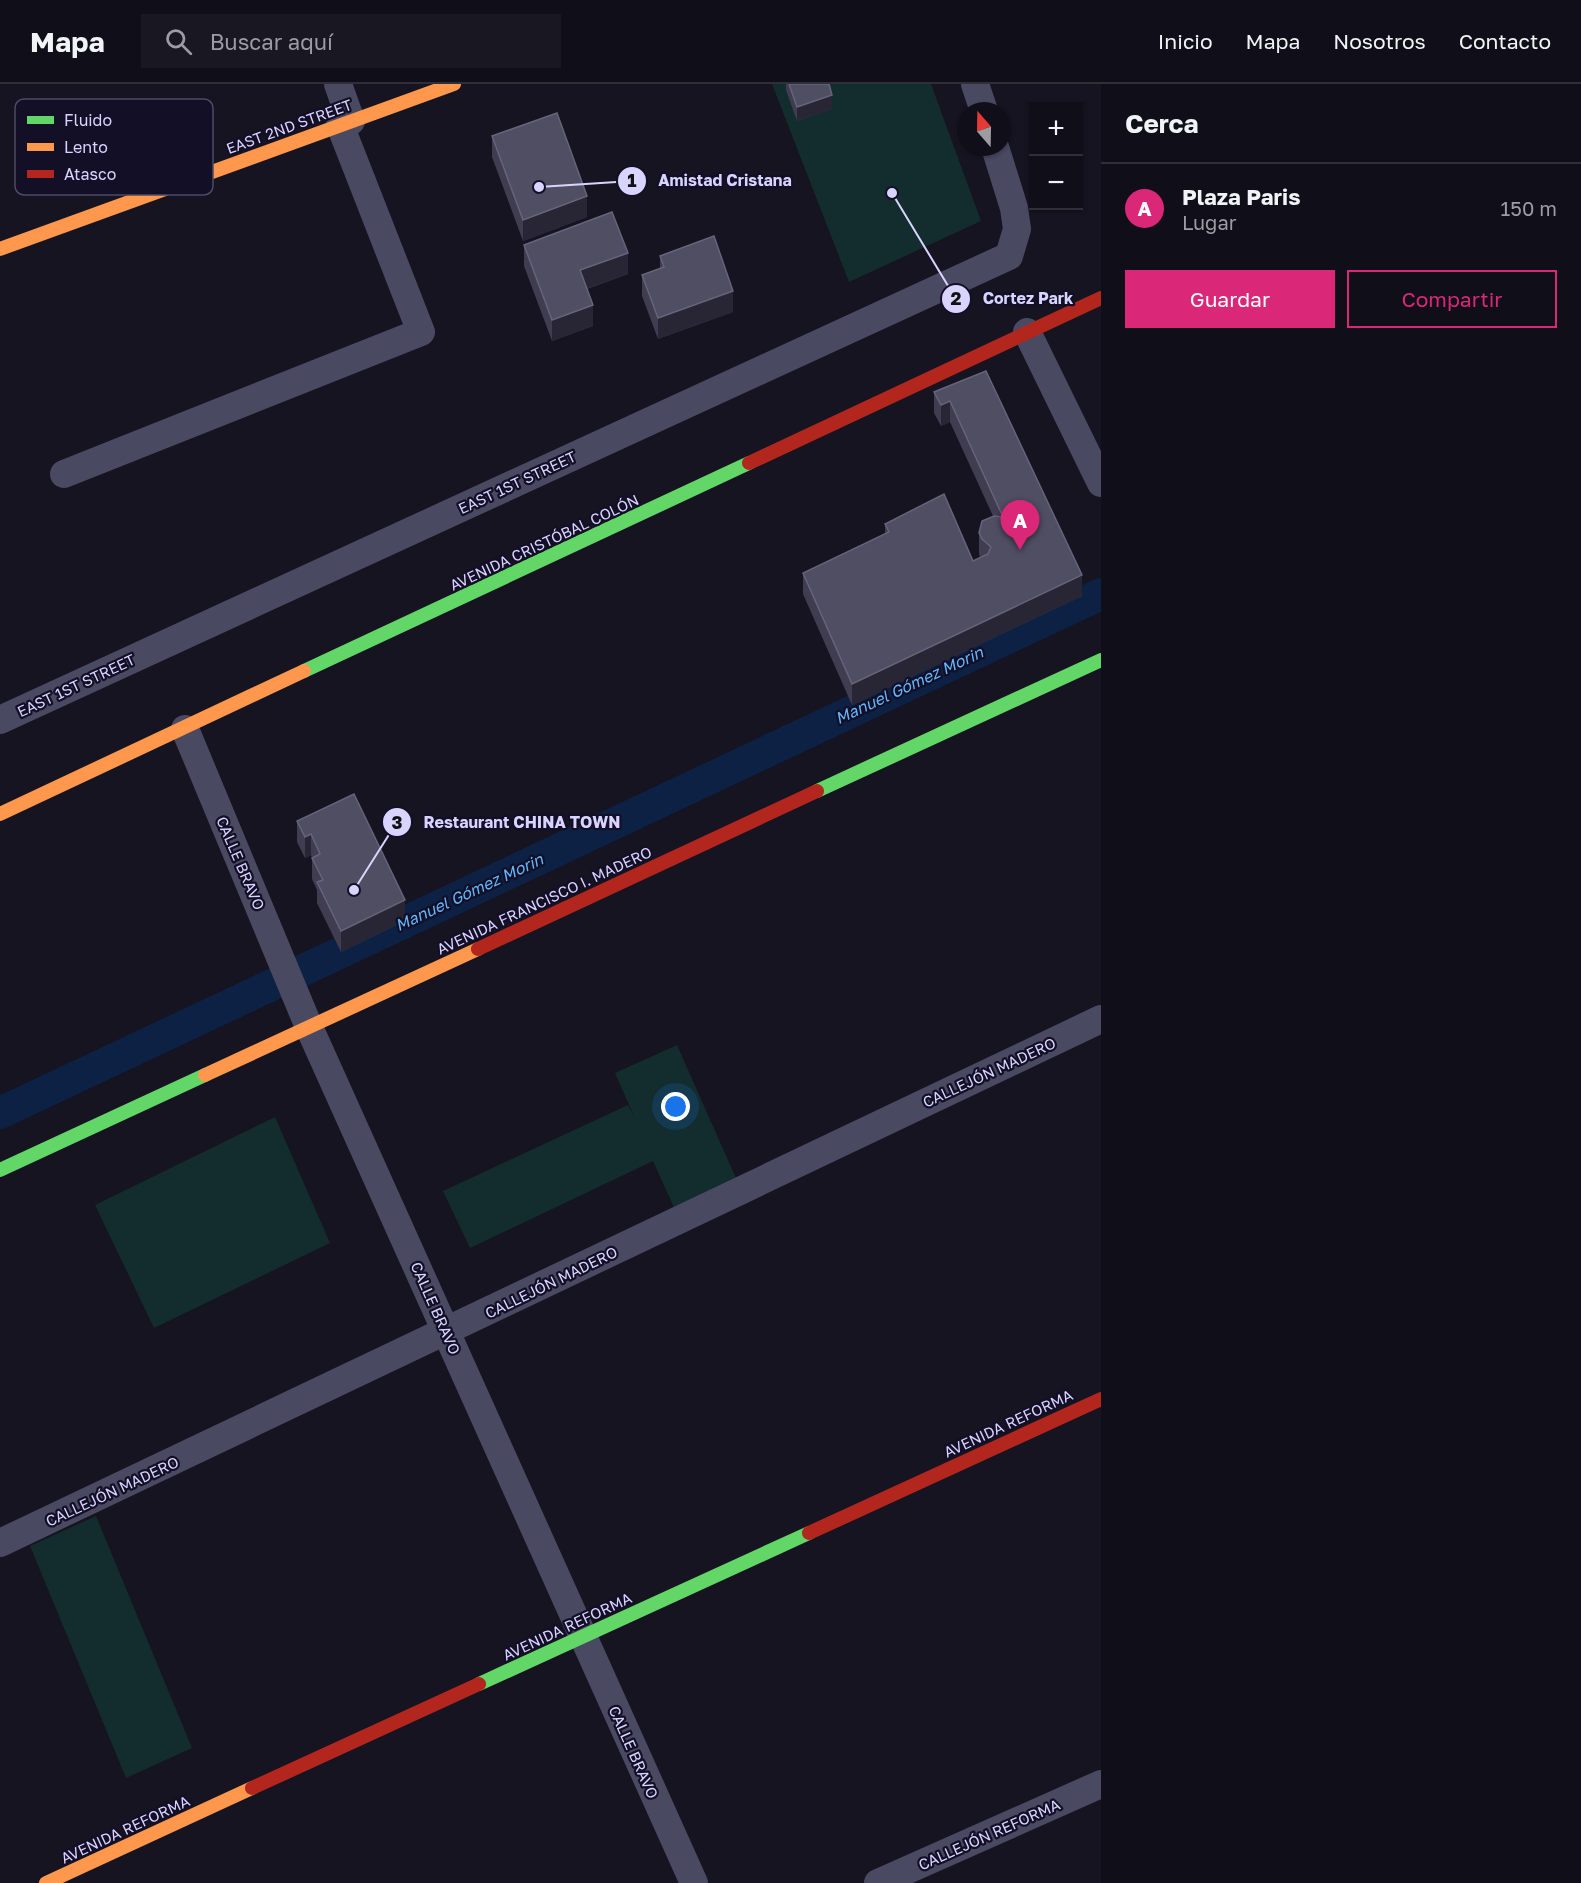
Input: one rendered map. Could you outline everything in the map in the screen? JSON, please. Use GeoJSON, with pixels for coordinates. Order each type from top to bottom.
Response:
{"type":"FeatureCollection","features":[{"type":"Feature","properties":{"kind":"main road","name":"EAST 2ND STREET"},"geometry":{"type":"LineString","coordinates":[[213,171],[453,84]]}},
{"type":"Feature","properties":{"kind":"main road","name":"EAST 2ND STREET"},"geometry":{"type":"LineString","coordinates":[[0,249],[148,195]]}},
{"type":"Feature","properties":{"kind":"main road","name":"AVENIDA CRISTÓBAL COLÓN"},"geometry":{"type":"LineString","coordinates":[[0,814],[1101,297]]}},
{"type":"Feature","properties":{"kind":"main road","name":"AVENIDA FRANCISCO I. MADERO"},"geometry":{"type":"LineString","coordinates":[[0,1170],[1101,660]]}},
{"type":"Feature","properties":{"kind":"main road","name":"AVENIDA REFORMA"},"geometry":{"type":"LineString","coordinates":[[46,1883],[1101,1399]]}},
{"type":"Feature","properties":{"kind":"street"},"geometry":{"type":"LineString","coordinates":[[64,474],[421,332],[345,123],[338,84]]}},
{"type":"Feature","properties":{"kind":"street"},"geometry":{"type":"LineString","coordinates":[[975,84],[981,102]]}},
{"type":"Feature","properties":{"kind":"street","name":"EAST 1ST STREET"},"geometry":{"type":"LineString","coordinates":[[0,720],[1009,256],[1017,229],[1014,208],[998,156]]}},
{"type":"Feature","properties":{"kind":"street"},"geometry":{"type":"LineString","coordinates":[[1027,332],[1101,483]]}},
{"type":"Feature","properties":{"kind":"street","name":"CALLE BRAVO"},"geometry":{"type":"LineString","coordinates":[[185,729],[309,1027],[693,1883]]}},
{"type":"Feature","properties":{"kind":"street","name":"CALLEJÓN MADERO"},"geometry":{"type":"LineString","coordinates":[[0,1543],[1101,1020]]}},
{"type":"Feature","properties":{"kind":"street","name":"CALLEJÓN REFORMA"},"geometry":{"type":"LineString","coordinates":[[878,1883],[1101,1784]]}},
{"type":"Feature","properties":{"kind":"green space"},"geometry":{"type":"Polygon","coordinates":[[[772,84],[931,84],[981,221],[849,282],[772,84]]]}},
{"type":"Feature","properties":{"kind":"green space"},"geometry":{"type":"Polygon","coordinates":[[[677,1045],[739,1185],[677,1214],[653,1161],[470,1248],[443,1191],[628,1105],[634,1116],[615,1073],[677,1045]]]}},
{"type":"Feature","properties":{"kind":"green space"},"geometry":{"type":"Polygon","coordinates":[[[275,1117],[330,1243],[154,1328],[95,1205],[275,1117]]]}},
{"type":"Feature","properties":{"kind":"green space"},"geometry":{"type":"Polygon","coordinates":[[[96,1516],[192,1748],[126,1778],[30,1546],[96,1516]]]}},
{"type":"Feature","properties":{"kind":"building"},"geometry":{"type":"Polygon","coordinates":[[[789,84],[829,84],[832,95],[797,107],[789,84]]]}},
{"type":"Feature","properties":{"kind":"building"},"geometry":{"type":"Polygon","coordinates":[[[557,113],[587,196],[523,220],[492,136],[557,113]]]}},
{"type":"Feature","properties":{"kind":"building"},"geometry":{"type":"Polygon","coordinates":[[[612,212],[628,253],[580,270],[593,305],[552,320],[524,245],[612,212]]]}},
{"type":"Feature","properties":{"kind":"building"},"geometry":{"type":"Polygon","coordinates":[[[714,236],[733,291],[658,318],[642,275],[664,267],[660,256],[714,236]]]}},
{"type":"Feature","properties":{"kind":"building"},"geometry":{"type":"Polygon","coordinates":[[[986,371],[1082,575],[852,684],[803,573],[889,532],[885,524],[944,494],[973,561],[988,554],[991,547],[979,533],[982,521],[994,516],[1003,517],[950,401],[941,405],[934,392],[986,371]]]}},
{"type":"Feature","properties":{"kind":"building"},"geometry":{"type":"Polygon","coordinates":[[[354,794],[405,900],[341,931],[317,882],[323,880],[312,858],[320,854],[311,834],[305,837],[297,821],[354,794]]]}},
{"type":"Feature","properties":{"kind":"waterway","name":"Manuel Gómez Morin"},"geometry":{"type":"LineString","coordinates":[[0,1113],[1101,594]]}},
{"type":"Feature","properties":{"kind":"traffic: fast"},"geometry":{"type":"LineString","coordinates":[[304,671],[749,463]]}},
{"type":"Feature","properties":{"kind":"traffic: fast"},"geometry":{"type":"LineString","coordinates":[[817,791],[1101,660]]}},
{"type":"Feature","properties":{"kind":"traffic: fast"},"geometry":{"type":"LineString","coordinates":[[0,1170],[205,1075]]}},
{"type":"Feature","properties":{"kind":"traffic: fast"},"geometry":{"type":"LineString","coordinates":[[479,1684],[809,1533]]}},
{"type":"Feature","properties":{"kind":"traffic: slow"},"geometry":{"type":"LineString","coordinates":[[213,172],[454,84]]}},
{"type":"Feature","properties":{"kind":"traffic: slow"},"geometry":{"type":"LineString","coordinates":[[0,249],[149,195]]}},
{"type":"Feature","properties":{"kind":"traffic: slow"},"geometry":{"type":"LineString","coordinates":[[0,814],[304,671]]}},
{"type":"Feature","properties":{"kind":"traffic: slow"},"geometry":{"type":"LineString","coordinates":[[205,1075],[478,949]]}},
{"type":"Feature","properties":{"kind":"traffic: slow"},"geometry":{"type":"LineString","coordinates":[[46,1883],[252,1788]]}},
{"type":"Feature","properties":{"kind":"traffic: jam"},"geometry":{"type":"LineString","coordinates":[[749,463],[1101,298]]}},
{"type":"Feature","properties":{"kind":"traffic: jam"},"geometry":{"type":"LineString","coordinates":[[478,949],[817,791]]}},
{"type":"Feature","properties":{"kind":"traffic: jam"},"geometry":{"type":"LineString","coordinates":[[809,1533],[1101,1399]]}},
{"type":"Feature","properties":{"kind":"traffic: jam"},"geometry":{"type":"LineString","coordinates":[[252,1788],[479,1684]]}},
{"type":"Feature","properties":{"kind":"place","name":"Amistad Cristana"},"geometry":{"type":"Point","coordinates":[539,187]}},
{"type":"Feature","properties":{"kind":"place","name":"Cortez Park"},"geometry":{"type":"Point","coordinates":[892,193]}},
{"type":"Feature","properties":{"kind":"place","name":"Plaza Paris"},"geometry":{"type":"Point","coordinates":[1020,550]}},
{"type":"Feature","properties":{"kind":"place","name":"Restaurant CHINA TOWN"},"geometry":{"type":"Point","coordinates":[354,890]}}]}
